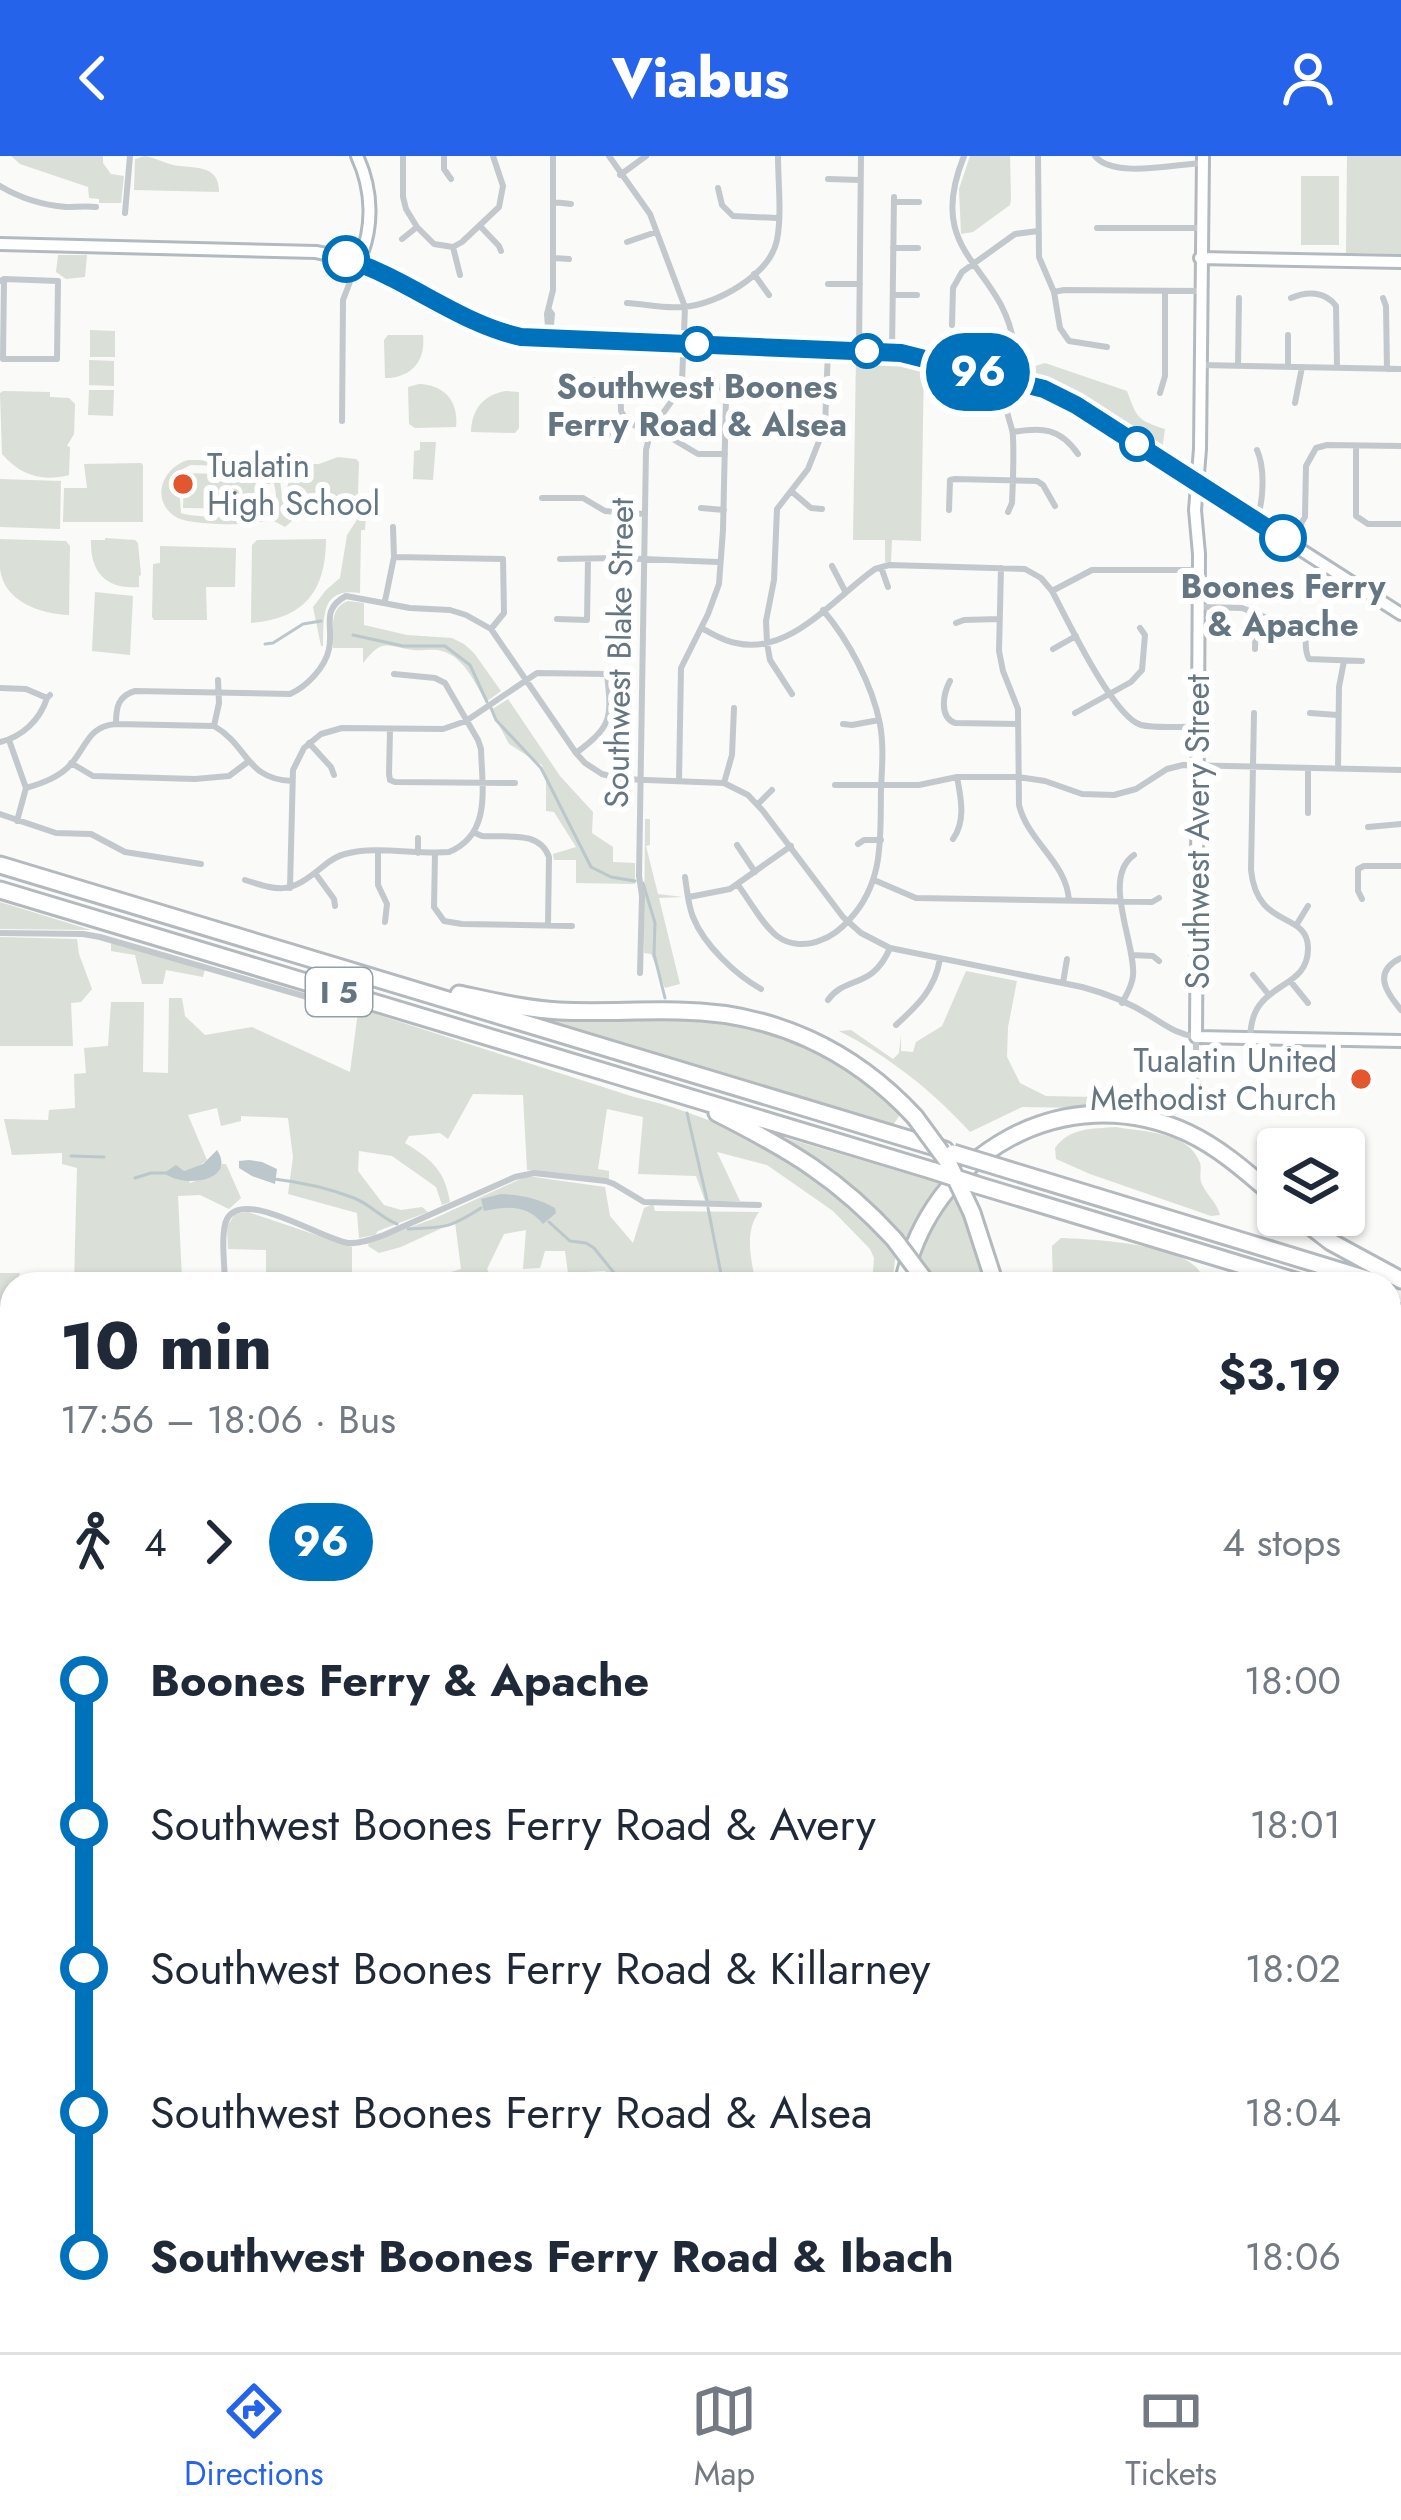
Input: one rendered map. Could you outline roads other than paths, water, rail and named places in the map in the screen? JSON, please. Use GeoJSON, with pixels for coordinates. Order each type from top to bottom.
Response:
{"type":"FeatureCollection","features":[{"type":"Feature","properties":{"kind":"highway","name":"I 5"},"geometry":{"type":"LineString","coordinates":[[0,865],[1343,1272]]}},
{"type":"Feature","properties":{"kind":"highway","name":"I 5"},"geometry":{"type":"LineString","coordinates":[[0,890],[1265,1272]]}},
{"type":"Feature","properties":{"kind":"highway"},"geometry":{"type":"LineString","coordinates":[[371,977],[530,1008],[703,1012],[768,1023],[805,1036],[883,1084],[915,1117],[948,1162],[972,1213],[991,1272]]}},
{"type":"Feature","properties":{"kind":"highway"},"geometry":{"type":"LineString","coordinates":[[678,1094],[803,1159],[853,1196],[919,1272]]}},
{"type":"Feature","properties":{"kind":"highway"},"geometry":{"type":"LineString","coordinates":[[907,1272],[920,1230],[956,1178],[1000,1142],[1052,1121],[1112,1115],[1172,1127],[1216,1149],[1257,1182]]}},
{"type":"Feature","properties":{"kind":"highway"},"geometry":{"type":"LineString","coordinates":[[1323,1236],[1380,1272]]}},
{"type":"Feature","properties":{"kind":"main road"},"geometry":{"type":"LineString","coordinates":[[358,156],[370,205],[358,263]]}},
{"type":"Feature","properties":{"kind":"main road","name":"Southwest Avery Street"},"geometry":{"type":"LineString","coordinates":[[1196,1037],[1199,570],[1195,514],[1203,160]]}},
{"type":"Feature","properties":{"kind":"main road"},"geometry":{"type":"LineString","coordinates":[[0,244],[316,252],[358,263],[516,336],[892,352],[1044,389],[1401,614]]}},
{"type":"Feature","properties":{"kind":"main road"},"geometry":{"type":"LineString","coordinates":[[1201,258],[1401,262]]}},
{"type":"Feature","properties":{"kind":"main road"},"geometry":{"type":"LineString","coordinates":[[1196,1037],[1401,1041]]}},
{"type":"Feature","properties":{"kind":"street"},"geometry":{"type":"LineString","coordinates":[[125,213],[130,156]]}},
{"type":"Feature","properties":{"kind":"street"},"geometry":{"type":"LineString","coordinates":[[403,156],[406,209],[434,244],[453,247],[499,206],[502,186],[493,156]]}},
{"type":"Feature","properties":{"kind":"street"},"geometry":{"type":"LineString","coordinates":[[444,156],[444,169],[451,179]]}},
{"type":"Feature","properties":{"kind":"street"},"geometry":{"type":"LineString","coordinates":[[549,339],[553,156]]}},
{"type":"Feature","properties":{"kind":"street"},"geometry":{"type":"LineString","coordinates":[[609,156],[650,214],[686,307]]}},
{"type":"Feature","properties":{"kind":"street"},"geometry":{"type":"LineString","coordinates":[[620,175],[646,156]]}},
{"type":"Feature","properties":{"kind":"street"},"geometry":{"type":"LineString","coordinates":[[627,303],[686,307],[733,290],[766,263],[774,250],[778,156]]}},
{"type":"Feature","properties":{"kind":"street"},"geometry":{"type":"LineString","coordinates":[[859,351],[861,156]]}},
{"type":"Feature","properties":{"kind":"street"},"geometry":{"type":"LineString","coordinates":[[964,156],[956,178],[952,220],[961,247],[999,300],[1016,359],[1006,405],[1013,432],[1008,512]]}},
{"type":"Feature","properties":{"kind":"street"},"geometry":{"type":"LineString","coordinates":[[1038,156],[1041,266],[1054,292],[1063,335],[1078,344],[1107,346]]}},
{"type":"Feature","properties":{"kind":"street"},"geometry":{"type":"LineString","coordinates":[[1095,156],[1111,167],[1203,160]]}},
{"type":"Feature","properties":{"kind":"street"},"geometry":{"type":"LineString","coordinates":[[1149,156],[1149,167]]}},
{"type":"Feature","properties":{"kind":"street"},"geometry":{"type":"LineString","coordinates":[[828,179],[861,180]]}},
{"type":"Feature","properties":{"kind":"street"},"geometry":{"type":"LineString","coordinates":[[0,186],[42,203],[96,207]]}},
{"type":"Feature","properties":{"kind":"street"},"geometry":{"type":"LineString","coordinates":[[718,188],[722,205],[733,217],[777,218]]}},
{"type":"Feature","properties":{"kind":"street"},"geometry":{"type":"LineString","coordinates":[[892,352],[894,199],[919,202]]}},
{"type":"Feature","properties":{"kind":"street"},"geometry":{"type":"LineString","coordinates":[[553,202],[571,204]]}},
{"type":"Feature","properties":{"kind":"street"},"geometry":{"type":"LineString","coordinates":[[480,226],[501,251]]}},
{"type":"Feature","properties":{"kind":"street"},"geometry":{"type":"LineString","coordinates":[[402,239],[417,227]]}},
{"type":"Feature","properties":{"kind":"street"},"geometry":{"type":"LineString","coordinates":[[1096,228],[1201,229]]}},
{"type":"Feature","properties":{"kind":"street"},"geometry":{"type":"LineString","coordinates":[[952,326],[956,279],[1015,235],[1038,231]]}},
{"type":"Feature","properties":{"kind":"street"},"geometry":{"type":"LineString","coordinates":[[627,242],[656,232]]}},
{"type":"Feature","properties":{"kind":"street"},"geometry":{"type":"LineString","coordinates":[[453,247],[460,274]]}},
{"type":"Feature","properties":{"kind":"street"},"geometry":{"type":"LineString","coordinates":[[893,248],[918,248]]}},
{"type":"Feature","properties":{"kind":"street"},"geometry":{"type":"LineString","coordinates":[[554,258],[569,259]]}},
{"type":"Feature","properties":{"kind":"street"},"geometry":{"type":"LineString","coordinates":[[342,421],[344,296],[358,263]]}},
{"type":"Feature","properties":{"kind":"street"},"geometry":{"type":"LineString","coordinates":[[754,274],[770,295]]}},
{"type":"Feature","properties":{"kind":"street"},"geometry":{"type":"LineString","coordinates":[[2,280],[58,281],[57,359],[3,358],[2,280]]}},
{"type":"Feature","properties":{"kind":"street"},"geometry":{"type":"LineString","coordinates":[[828,284],[860,284]]}},
{"type":"Feature","properties":{"kind":"street"},"geometry":{"type":"LineString","coordinates":[[1160,393],[1165,376],[1165,291]]}},
{"type":"Feature","properties":{"kind":"street"},"geometry":{"type":"LineString","coordinates":[[1054,292],[1200,291]]}},
{"type":"Feature","properties":{"kind":"street"},"geometry":{"type":"LineString","coordinates":[[1291,298],[1318,294],[1336,305],[1337,367]]}},
{"type":"Feature","properties":{"kind":"street"},"geometry":{"type":"LineString","coordinates":[[892,295],[916,295]]}},
{"type":"Feature","properties":{"kind":"street"},"geometry":{"type":"LineString","coordinates":[[1238,366],[1239,298]]}},
{"type":"Feature","properties":{"kind":"street"},"geometry":{"type":"LineString","coordinates":[[1382,298],[1387,368]]}},
{"type":"Feature","properties":{"kind":"street","name":"Southwest Blake Street"},"geometry":{"type":"LineString","coordinates":[[640,973],[646,450],[651,430],[680,388],[686,307]]}},
{"type":"Feature","properties":{"kind":"street"},"geometry":{"type":"LineString","coordinates":[[1288,335],[1288,366]]}},
{"type":"Feature","properties":{"kind":"street"},"geometry":{"type":"LineString","coordinates":[[792,694],[770,660],[767,643],[776,509],[813,460],[826,426],[828,350]]}},
{"type":"Feature","properties":{"kind":"street"},"geometry":{"type":"LineString","coordinates":[[1199,365],[1401,369]]}},
{"type":"Feature","properties":{"kind":"street"},"geometry":{"type":"LineString","coordinates":[[1295,403],[1302,367]]}},
{"type":"Feature","properties":{"kind":"street"},"geometry":{"type":"LineString","coordinates":[[586,380],[620,381],[621,410],[627,421],[666,435],[698,454],[725,454]]}},
{"type":"Feature","properties":{"kind":"street"},"geometry":{"type":"LineString","coordinates":[[679,781],[681,668],[716,596],[724,510],[726,397],[721,386]]}},
{"type":"Feature","properties":{"kind":"street"},"geometry":{"type":"LineString","coordinates":[[586,436],[610,435],[627,421]]}},
{"type":"Feature","properties":{"kind":"street"},"geometry":{"type":"LineString","coordinates":[[1013,432],[1042,428],[1074,446],[1078,454]]}},
{"type":"Feature","properties":{"kind":"street"},"geometry":{"type":"LineString","coordinates":[[1290,542],[1305,517],[1306,466],[1312,453],[1321,446],[1401,446]]}},
{"type":"Feature","properties":{"kind":"street"},"geometry":{"type":"LineString","coordinates":[[1356,446],[1357,516],[1369,524],[1401,524]]}},
{"type":"Feature","properties":{"kind":"street"},"geometry":{"type":"LineString","coordinates":[[1256,520],[1261,510],[1262,458],[1257,450]]}},
{"type":"Feature","properties":{"kind":"street"},"geometry":{"type":"LineString","coordinates":[[949,510],[950,480],[1037,481],[1055,506]]}},
{"type":"Feature","properties":{"kind":"street"},"geometry":{"type":"LineString","coordinates":[[791,491],[811,508],[822,508]]}},
{"type":"Feature","properties":{"kind":"street"},"geometry":{"type":"LineString","coordinates":[[542,498],[583,498],[605,511],[645,514]]}},
{"type":"Feature","properties":{"kind":"street"},"geometry":{"type":"LineString","coordinates":[[701,508],[724,510]]}},
{"type":"Feature","properties":{"kind":"street"},"geometry":{"type":"LineString","coordinates":[[384,602],[394,557],[393,527]]}},
{"type":"Feature","properties":{"kind":"street"},"geometry":{"type":"LineString","coordinates":[[394,557],[503,559],[504,613],[491,629]]}},
{"type":"Feature","properties":{"kind":"street"},"geometry":{"type":"LineString","coordinates":[[560,559],[719,562]]}},
{"type":"Feature","properties":{"kind":"street"},"geometry":{"type":"LineString","coordinates":[[557,619],[587,620],[588,559]]}},
{"type":"Feature","properties":{"kind":"street"},"geometry":{"type":"LineString","coordinates":[[832,566],[844,592]]}},
{"type":"Feature","properties":{"kind":"street"},"geometry":{"type":"LineString","coordinates":[[701,628],[734,643],[767,643],[786,637],[881,567],[1025,569],[1052,591],[1121,712],[1137,724],[1198,727]]}},
{"type":"Feature","properties":{"kind":"street"},"geometry":{"type":"LineString","coordinates":[[881,567],[888,587]]}},
{"type":"Feature","properties":{"kind":"street"},"geometry":{"type":"LineString","coordinates":[[1001,567],[1000,662],[1018,709],[1023,819],[1064,877],[1069,901]]}},
{"type":"Feature","properties":{"kind":"street"},"geometry":{"type":"LineString","coordinates":[[1052,591],[1092,570],[1199,570]]}},
{"type":"Feature","properties":{"kind":"street"},"geometry":{"type":"LineString","coordinates":[[116,724],[117,704],[131,692],[297,691],[328,655],[329,616],[341,598],[458,612],[491,629],[590,767],[621,779],[724,783],[748,795],[848,922],[870,938],[890,948],[1092,989],[1172,1031],[1196,1037]]}},
{"type":"Feature","properties":{"kind":"street"},"geometry":{"type":"LineString","coordinates":[[1199,607],[1242,608],[1265,617],[1303,620],[1309,659],[1362,661]]}},
{"type":"Feature","properties":{"kind":"street"},"geometry":{"type":"LineString","coordinates":[[738,885],[775,934],[793,944],[805,944],[827,938],[848,922],[864,904],[878,868],[883,753],[879,720],[857,664],[823,610]]}},
{"type":"Feature","properties":{"kind":"street"},"geometry":{"type":"LineString","coordinates":[[1255,649],[1256,613]]}},
{"type":"Feature","properties":{"kind":"street"},"geometry":{"type":"LineString","coordinates":[[956,623],[999,620]]}},
{"type":"Feature","properties":{"kind":"street"},"geometry":{"type":"LineString","coordinates":[[1075,713],[1131,682],[1142,670],[1144,635],[1140,628]]}},
{"type":"Feature","properties":{"kind":"street"},"geometry":{"type":"LineString","coordinates":[[1053,649],[1076,636]]}},
{"type":"Feature","properties":{"kind":"street"},"geometry":{"type":"LineString","coordinates":[[1339,768],[1344,662]]}},
{"type":"Feature","properties":{"kind":"street"},"geometry":{"type":"LineString","coordinates":[[290,889],[292,781],[298,756],[309,742],[335,729],[443,730],[466,721],[545,671],[607,674],[608,723],[576,753]]}},
{"type":"Feature","properties":{"kind":"street"},"geometry":{"type":"LineString","coordinates":[[244,880],[290,889],[345,854],[435,853],[456,849],[475,833],[480,820],[481,749],[440,680],[394,674]]}},
{"type":"Feature","properties":{"kind":"street"},"geometry":{"type":"LineString","coordinates":[[214,726],[218,680]]}},
{"type":"Feature","properties":{"kind":"street"},"geometry":{"type":"LineString","coordinates":[[950,682],[948,720],[1018,724]]}},
{"type":"Feature","properties":{"kind":"street"},"geometry":{"type":"LineString","coordinates":[[0,688],[48,696],[30,726],[4,741],[26,788],[17,820]]}},
{"type":"Feature","properties":{"kind":"street"},"geometry":{"type":"LineString","coordinates":[[724,783],[732,755],[734,708]]}},
{"type":"Feature","properties":{"kind":"street"},"geometry":{"type":"LineString","coordinates":[[1250,1037],[1256,1010],[1269,994],[1291,982],[1308,953],[1308,942],[1297,924],[1270,913],[1254,893],[1254,713]]}},
{"type":"Feature","properties":{"kind":"street"},"geometry":{"type":"LineString","coordinates":[[1310,713],[1338,715]]}},
{"type":"Feature","properties":{"kind":"street"},"geometry":{"type":"LineString","coordinates":[[843,724],[879,720]]}},
{"type":"Feature","properties":{"kind":"street"},"geometry":{"type":"LineString","coordinates":[[26,788],[56,776],[93,732],[106,724],[214,726],[265,777],[292,781]]}},
{"type":"Feature","properties":{"kind":"street"},"geometry":{"type":"LineString","coordinates":[[389,729],[390,780],[515,783]]}},
{"type":"Feature","properties":{"kind":"street"},"geometry":{"type":"LineString","coordinates":[[309,742],[334,775]]}},
{"type":"Feature","properties":{"kind":"street"},"geometry":{"type":"LineString","coordinates":[[71,763],[93,776],[195,779],[229,776],[249,761]]}},
{"type":"Feature","properties":{"kind":"street"},"geometry":{"type":"LineString","coordinates":[[835,785],[919,785],[958,777],[1018,777],[1082,794],[1114,795],[1136,789],[1167,770],[1198,764],[1401,770]]}},
{"type":"Feature","properties":{"kind":"street"},"geometry":{"type":"LineString","coordinates":[[1308,768],[1308,813]]}},
{"type":"Feature","properties":{"kind":"street"},"geometry":{"type":"LineString","coordinates":[[953,839],[960,830],[958,777]]}},
{"type":"Feature","properties":{"kind":"street"},"geometry":{"type":"LineString","coordinates":[[758,804],[772,790]]}},
{"type":"Feature","properties":{"kind":"street"},"geometry":{"type":"LineString","coordinates":[[0,814],[56,833],[91,834],[125,852],[201,864]]}},
{"type":"Feature","properties":{"kind":"street"},"geometry":{"type":"LineString","coordinates":[[1367,827],[1401,824]]}},
{"type":"Feature","properties":{"kind":"street"},"geometry":{"type":"LineString","coordinates":[[475,833],[543,844],[549,857],[548,925]]}},
{"type":"Feature","properties":{"kind":"street"},"geometry":{"type":"LineString","coordinates":[[418,838],[418,853]]}},
{"type":"Feature","properties":{"kind":"street"},"geometry":{"type":"LineString","coordinates":[[858,844],[881,840]]}},
{"type":"Feature","properties":{"kind":"street"},"geometry":{"type":"LineString","coordinates":[[737,845],[755,872]]}},
{"type":"Feature","properties":{"kind":"street"},"geometry":{"type":"LineString","coordinates":[[688,897],[738,885],[790,846]]}},
{"type":"Feature","properties":{"kind":"street"},"geometry":{"type":"LineString","coordinates":[[378,852],[378,886],[387,904],[385,922]]}},
{"type":"Feature","properties":{"kind":"street"},"geometry":{"type":"LineString","coordinates":[[435,853],[434,907],[444,921],[572,926]]}},
{"type":"Feature","properties":{"kind":"street"},"geometry":{"type":"LineString","coordinates":[[1122,1003],[1133,978],[1121,902],[1122,868],[1134,855]]}},
{"type":"Feature","properties":{"kind":"street"},"geometry":{"type":"LineString","coordinates":[[1362,899],[1358,869],[1401,866]]}},
{"type":"Feature","properties":{"kind":"street"},"geometry":{"type":"LineString","coordinates":[[315,873],[334,906]]}},
{"type":"Feature","properties":{"kind":"street"},"geometry":{"type":"LineString","coordinates":[[685,877],[693,917],[702,934],[761,989]]}},
{"type":"Feature","properties":{"kind":"street"},"geometry":{"type":"LineString","coordinates":[[874,880],[916,898],[1121,902],[1159,898]]}},
{"type":"Feature","properties":{"kind":"street"},"geometry":{"type":"LineString","coordinates":[[1297,924],[1308,906]]}},
{"type":"Feature","properties":{"kind":"street"},"geometry":{"type":"LineString","coordinates":[[0,933],[92,935],[314,999]]}},
{"type":"Feature","properties":{"kind":"street"},"geometry":{"type":"LineString","coordinates":[[828,1000],[832,993],[872,974],[890,948]]}},
{"type":"Feature","properties":{"kind":"street"},"geometry":{"type":"LineString","coordinates":[[1132,955],[1159,961]]}},
{"type":"Feature","properties":{"kind":"street"},"geometry":{"type":"LineString","coordinates":[[1401,958],[1390,964],[1384,981],[1388,995],[1401,1010]]}},
{"type":"Feature","properties":{"kind":"street"},"geometry":{"type":"LineString","coordinates":[[896,1025],[928,993],[940,959]]}},
{"type":"Feature","properties":{"kind":"street"},"geometry":{"type":"LineString","coordinates":[[1063,983],[1067,959]]}},
{"type":"Feature","properties":{"kind":"street"},"geometry":{"type":"LineString","coordinates":[[1253,975],[1269,994]]}},
{"type":"Feature","properties":{"kind":"street"},"geometry":{"type":"LineString","coordinates":[[1291,982],[1308,1003]]}},
{"type":"Feature","properties":{"kind":"street","name":"Southwest Avery Street"},"geometry":{"type":"LineString","coordinates":[[1196,1037],[1196,1077]]}},
{"type":"Feature","properties":{"kind":"street"},"geometry":{"type":"LineString","coordinates":[[225,1272],[224,1222],[244,1207],[346,1243],[362,1242],[515,1177],[534,1174],[614,1184],[644,1202],[760,1205]]}},
{"type":"Feature","properties":{"kind":"waterway"},"geometry":{"type":"LineString","coordinates":[[265,644],[303,624],[321,621]]}},
{"type":"Feature","properties":{"kind":"waterway"},"geometry":{"type":"LineString","coordinates":[[353,635],[403,646],[445,646],[470,665],[487,702]]}},
{"type":"Feature","properties":{"kind":"waterway"},"geometry":{"type":"LineString","coordinates":[[491,708],[496,720],[541,768],[591,867],[635,881]]}},
{"type":"Feature","properties":{"kind":"waterway"},"geometry":{"type":"LineString","coordinates":[[643,883],[655,923],[654,954],[665,998]]}},
{"type":"Feature","properties":{"kind":"waterway"},"geometry":{"type":"LineString","coordinates":[[687,1113],[707,1200]]}},
{"type":"Feature","properties":{"kind":"waterway"},"geometry":{"type":"LineString","coordinates":[[71,1156],[104,1157]]}},
{"type":"Feature","properties":{"kind":"waterway"},"geometry":{"type":"LineString","coordinates":[[135,1178],[167,1173]]}},
{"type":"Feature","properties":{"kind":"waterway"},"geometry":{"type":"LineString","coordinates":[[274,1179],[354,1198],[397,1224]]}},
{"type":"Feature","properties":{"kind":"waterway"},"geometry":{"type":"LineString","coordinates":[[408,1229],[446,1226],[481,1208]]}},
{"type":"Feature","properties":{"kind":"waterway"},"geometry":{"type":"LineString","coordinates":[[708,1208],[721,1272]]}},
{"type":"Feature","properties":{"kind":"waterway"},"geometry":{"type":"LineString","coordinates":[[549,1222],[570,1241],[594,1248],[613,1272]]}},
{"type":"Feature","properties":{"kind":"place","name":"Southwest Boones Ferry Road & Alsea"},"geometry":{"type":"Point","coordinates":[697,344]}},
{"type":"Feature","properties":{"kind":"place","name":"Tualatin High School"},"geometry":{"type":"Point","coordinates":[183,484]}},
{"type":"Feature","properties":{"kind":"place","name":"Boones Ferry & Apache"},"geometry":{"type":"Point","coordinates":[1283,538]}},
{"type":"Feature","properties":{"kind":"place","name":"Tualatin United Methodist Church"},"geometry":{"type":"Point","coordinates":[1361,1079]}}]}
